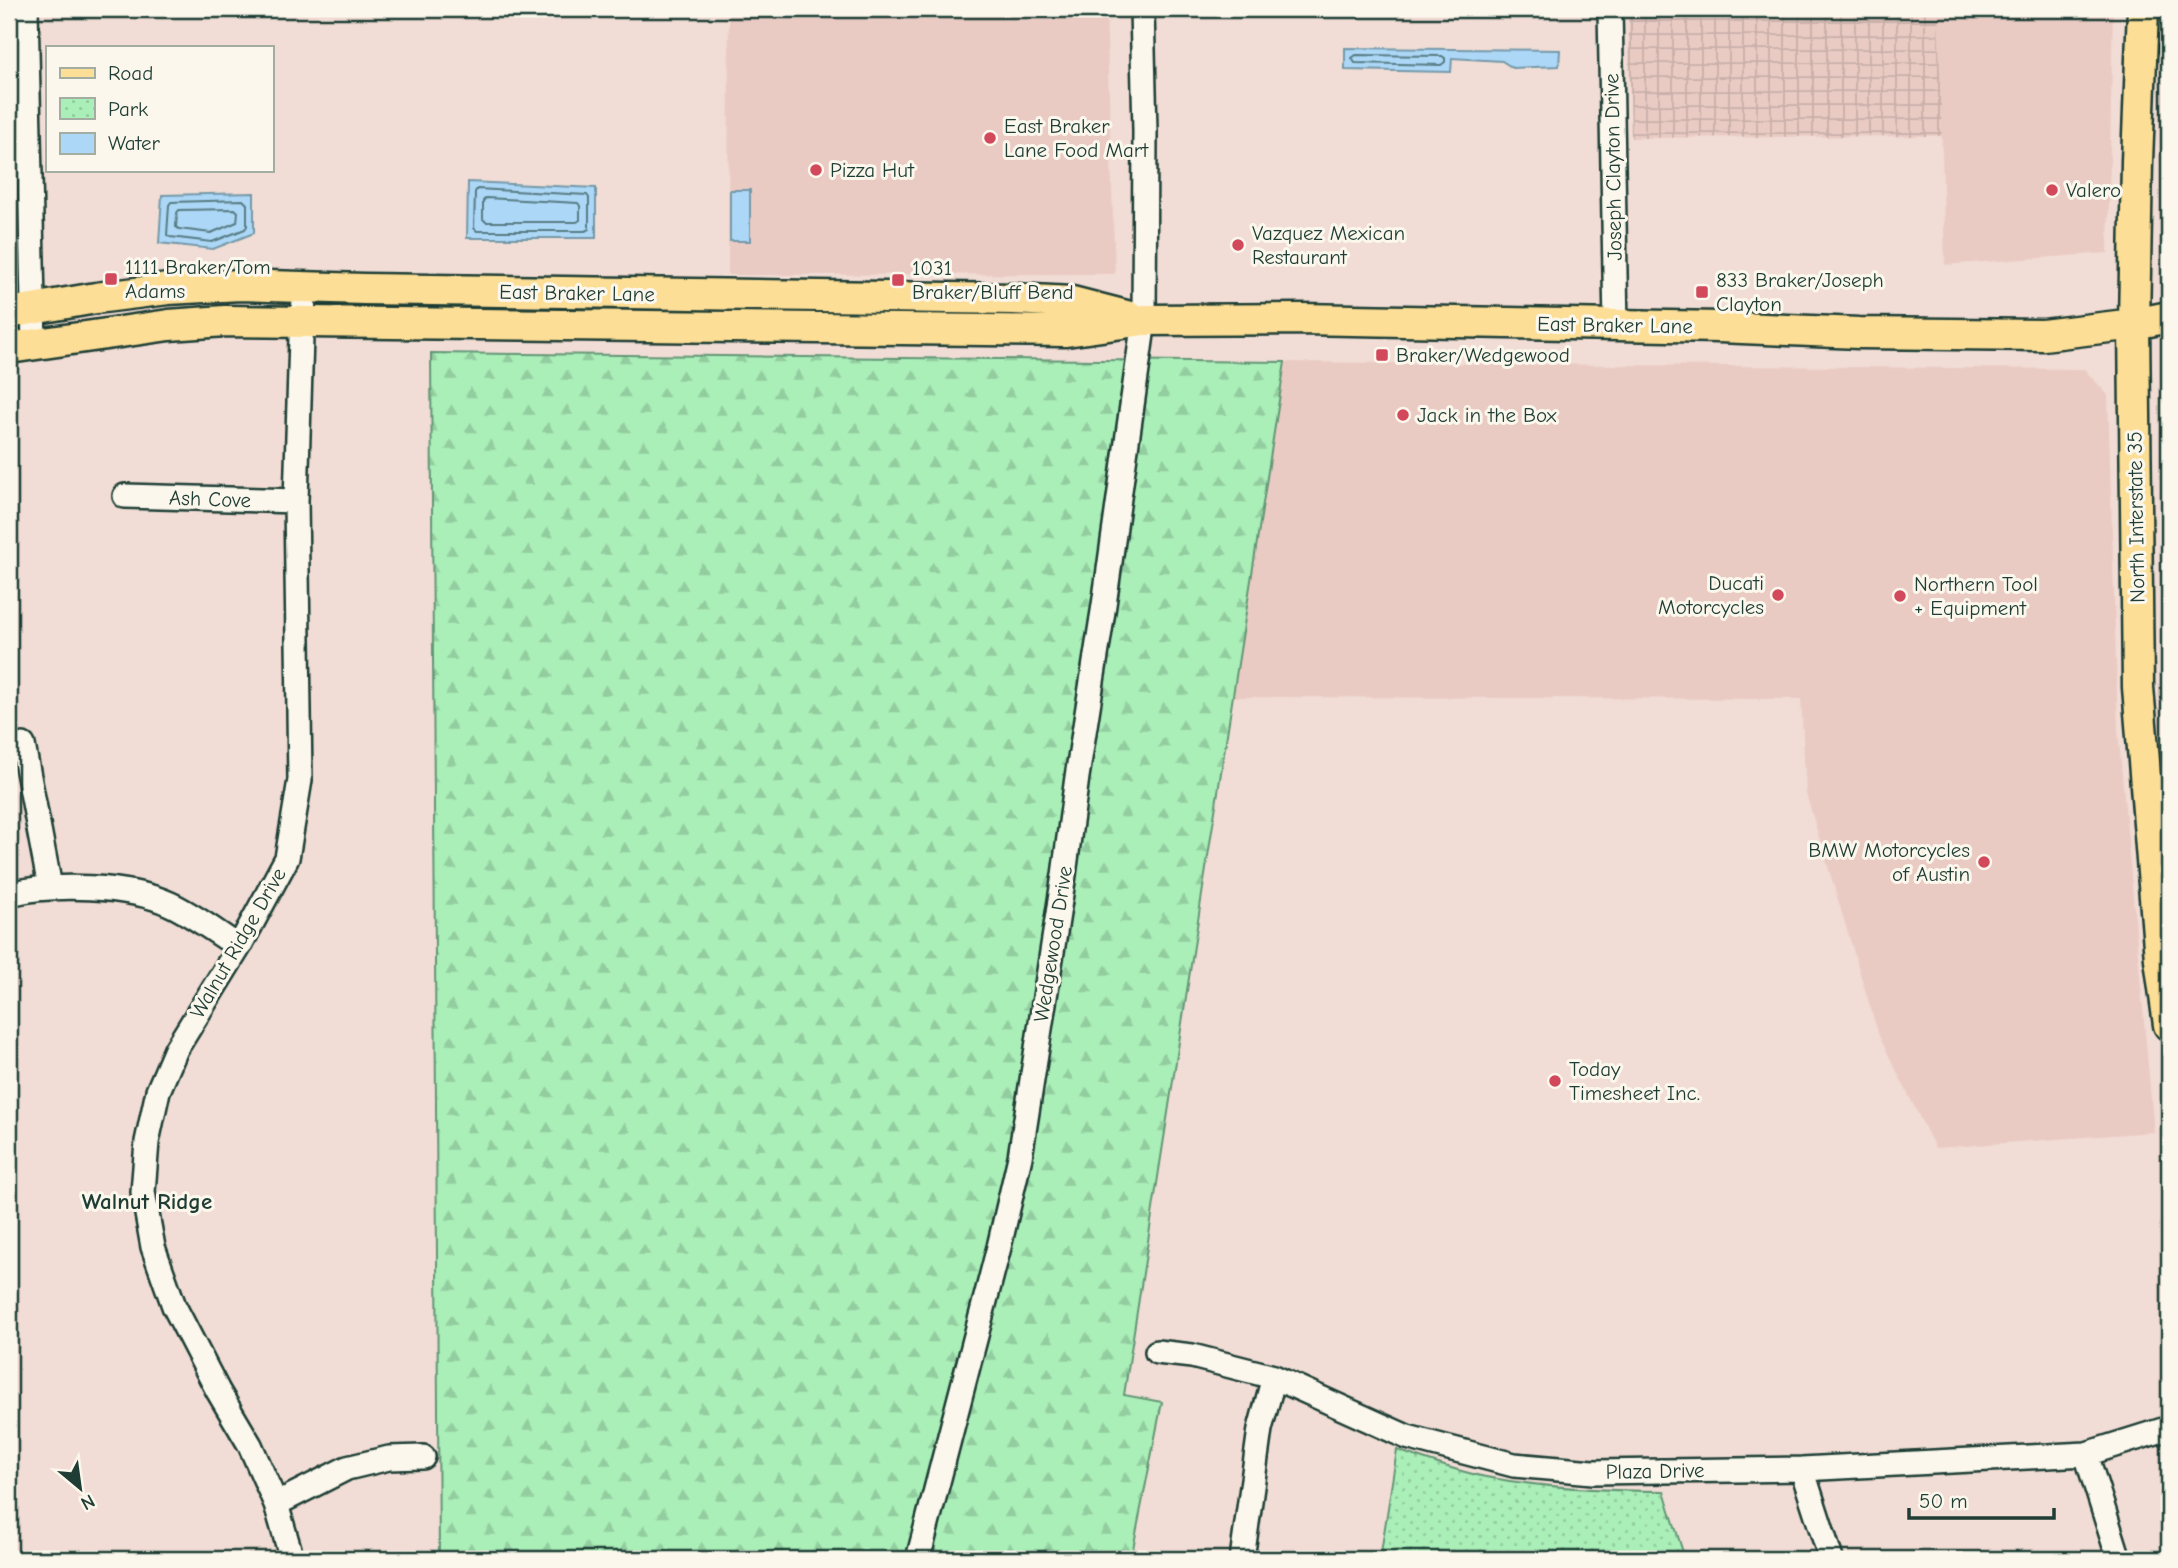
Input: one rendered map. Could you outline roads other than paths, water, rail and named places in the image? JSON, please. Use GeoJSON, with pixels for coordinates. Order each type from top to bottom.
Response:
{"type":"FeatureCollection","features":[{"type":"Feature","properties":{"kind":"main road","name":"North Interstate 35"},"geometry":{"type":"LineString","coordinates":[[2143,9],[2134,324],[2138,687],[2160,959],[2169,1024]]}},
{"type":"Feature","properties":{"kind":"main road","name":"East Braker Lane"},"geometry":{"type":"LineString","coordinates":[[20,311],[168,289],[240,285],[1014,299],[1072,302],[1144,320]]}},
{"type":"Feature","properties":{"kind":"main road","name":"East Braker Lane"},"geometry":{"type":"LineString","coordinates":[[22,346],[169,325],[225,321],[1066,331],[1144,320],[1301,319],[2043,335],[2169,317]]}},
{"type":"Feature","properties":{"kind":"street"},"geometry":{"type":"LineString","coordinates":[[22,346],[20,311],[26,9]]}},
{"type":"Feature","properties":{"kind":"street","name":"Wedgewood Drive"},"geometry":{"type":"LineString","coordinates":[[918,1559],[1020,1157],[1065,875],[1144,320],[1145,131],[1142,9]]}},
{"type":"Feature","properties":{"kind":"street","name":"Joseph Clayton Drive"},"geometry":{"type":"LineString","coordinates":[[1610,9],[1616,326]]}},
{"type":"Feature","properties":{"kind":"street","name":"Walnut Ridge Drive"},"geometry":{"type":"LineString","coordinates":[[292,1559],[276,1504],[250,1445],[218,1391],[174,1306],[153,1247],[143,1192],[147,1142],[158,1091],[176,1049],[239,947],[287,858],[300,780],[296,501],[305,287]]}},
{"type":"Feature","properties":{"kind":"street","name":"Ash Cove"},"geometry":{"type":"LineString","coordinates":[[125,496],[296,501]]}},
{"type":"Feature","properties":{"kind":"street"},"geometry":{"type":"LineString","coordinates":[[23,745],[50,887]]}},
{"type":"Feature","properties":{"kind":"street"},"geometry":{"type":"LineString","coordinates":[[9,894],[50,887],[93,888],[130,893],[169,904],[239,947]]}},
{"type":"Feature","properties":{"kind":"street","name":"Plaza Drive"},"geometry":{"type":"LineString","coordinates":[[1157,1352],[1192,1356],[1274,1377],[1407,1437],[1514,1465],[1604,1472],[1802,1469],[2086,1454],[2169,1428]]}},
{"type":"Feature","properties":{"kind":"street"},"geometry":{"type":"LineString","coordinates":[[1242,1559],[1260,1429],[1274,1377]]}},
{"type":"Feature","properties":{"kind":"street"},"geometry":{"type":"LineString","coordinates":[[2086,1454],[2119,1559]]}},
{"type":"Feature","properties":{"kind":"street"},"geometry":{"type":"LineString","coordinates":[[276,1504],[347,1468],[389,1458],[423,1457]]}},
{"type":"Feature","properties":{"kind":"street"},"geometry":{"type":"LineString","coordinates":[[1802,1469],[1831,1559]]}},
{"type":"Feature","properties":{"kind":"water"},"geometry":{"type":"Polygon","coordinates":[[[1345,48],[1560,50],[1559,66],[1513,68],[1502,61],[1452,58],[1451,72],[1345,70],[1345,48]]]}},
{"type":"Feature","properties":{"kind":"water"},"geometry":{"type":"Polygon","coordinates":[[[468,182],[596,188],[596,238],[467,238],[468,182]]]}},
{"type":"Feature","properties":{"kind":"water"},"geometry":{"type":"Polygon","coordinates":[[[730,190],[750,190],[750,241],[730,241],[730,190]]]}},
{"type":"Feature","properties":{"kind":"water"},"geometry":{"type":"Polygon","coordinates":[[[254,193],[254,233],[213,249],[159,243],[162,195],[254,193]]]}},
{"type":"Feature","properties":{"kind":"place","name":"East Braker Lane Food Mart"},"geometry":{"type":"Point","coordinates":[990,138]}},
{"type":"Feature","properties":{"kind":"place","name":"Pizza Hut"},"geometry":{"type":"Point","coordinates":[816,170]}},
{"type":"Feature","properties":{"kind":"place","name":"Valero"},"geometry":{"type":"Point","coordinates":[2052,190]}},
{"type":"Feature","properties":{"kind":"place","name":"Vazquez Mexican Restaurant"},"geometry":{"type":"Point","coordinates":[1238,245]}},
{"type":"Feature","properties":{"kind":"place","name":"1111 Braker/Tom Adams"},"geometry":{"type":"Point","coordinates":[111,279]}},
{"type":"Feature","properties":{"kind":"place","name":"1031 Braker/Bluff Bend"},"geometry":{"type":"Point","coordinates":[898,280]}},
{"type":"Feature","properties":{"kind":"place","name":"833 Braker/Joseph Clayton"},"geometry":{"type":"Point","coordinates":[1702,292]}},
{"type":"Feature","properties":{"kind":"place","name":"Braker/Wedgewood"},"geometry":{"type":"Point","coordinates":[1382,355]}},
{"type":"Feature","properties":{"kind":"place","name":"Jack in the Box"},"geometry":{"type":"Point","coordinates":[1403,415]}},
{"type":"Feature","properties":{"kind":"place","name":"Ducati Motorcycles"},"geometry":{"type":"Point","coordinates":[1778,595]}},
{"type":"Feature","properties":{"kind":"place","name":"Northern Tool + Equipment"},"geometry":{"type":"Point","coordinates":[1900,596]}},
{"type":"Feature","properties":{"kind":"place","name":"BMW Motorcycles of Austin"},"geometry":{"type":"Point","coordinates":[1984,862]}},
{"type":"Feature","properties":{"kind":"place","name":"Today Timesheet Inc."},"geometry":{"type":"Point","coordinates":[1555,1081]}},
{"type":"Feature","properties":{"kind":"district","name":"Walnut Ridge"},"geometry":{"type":"Point","coordinates":[147,1201]}}]}
